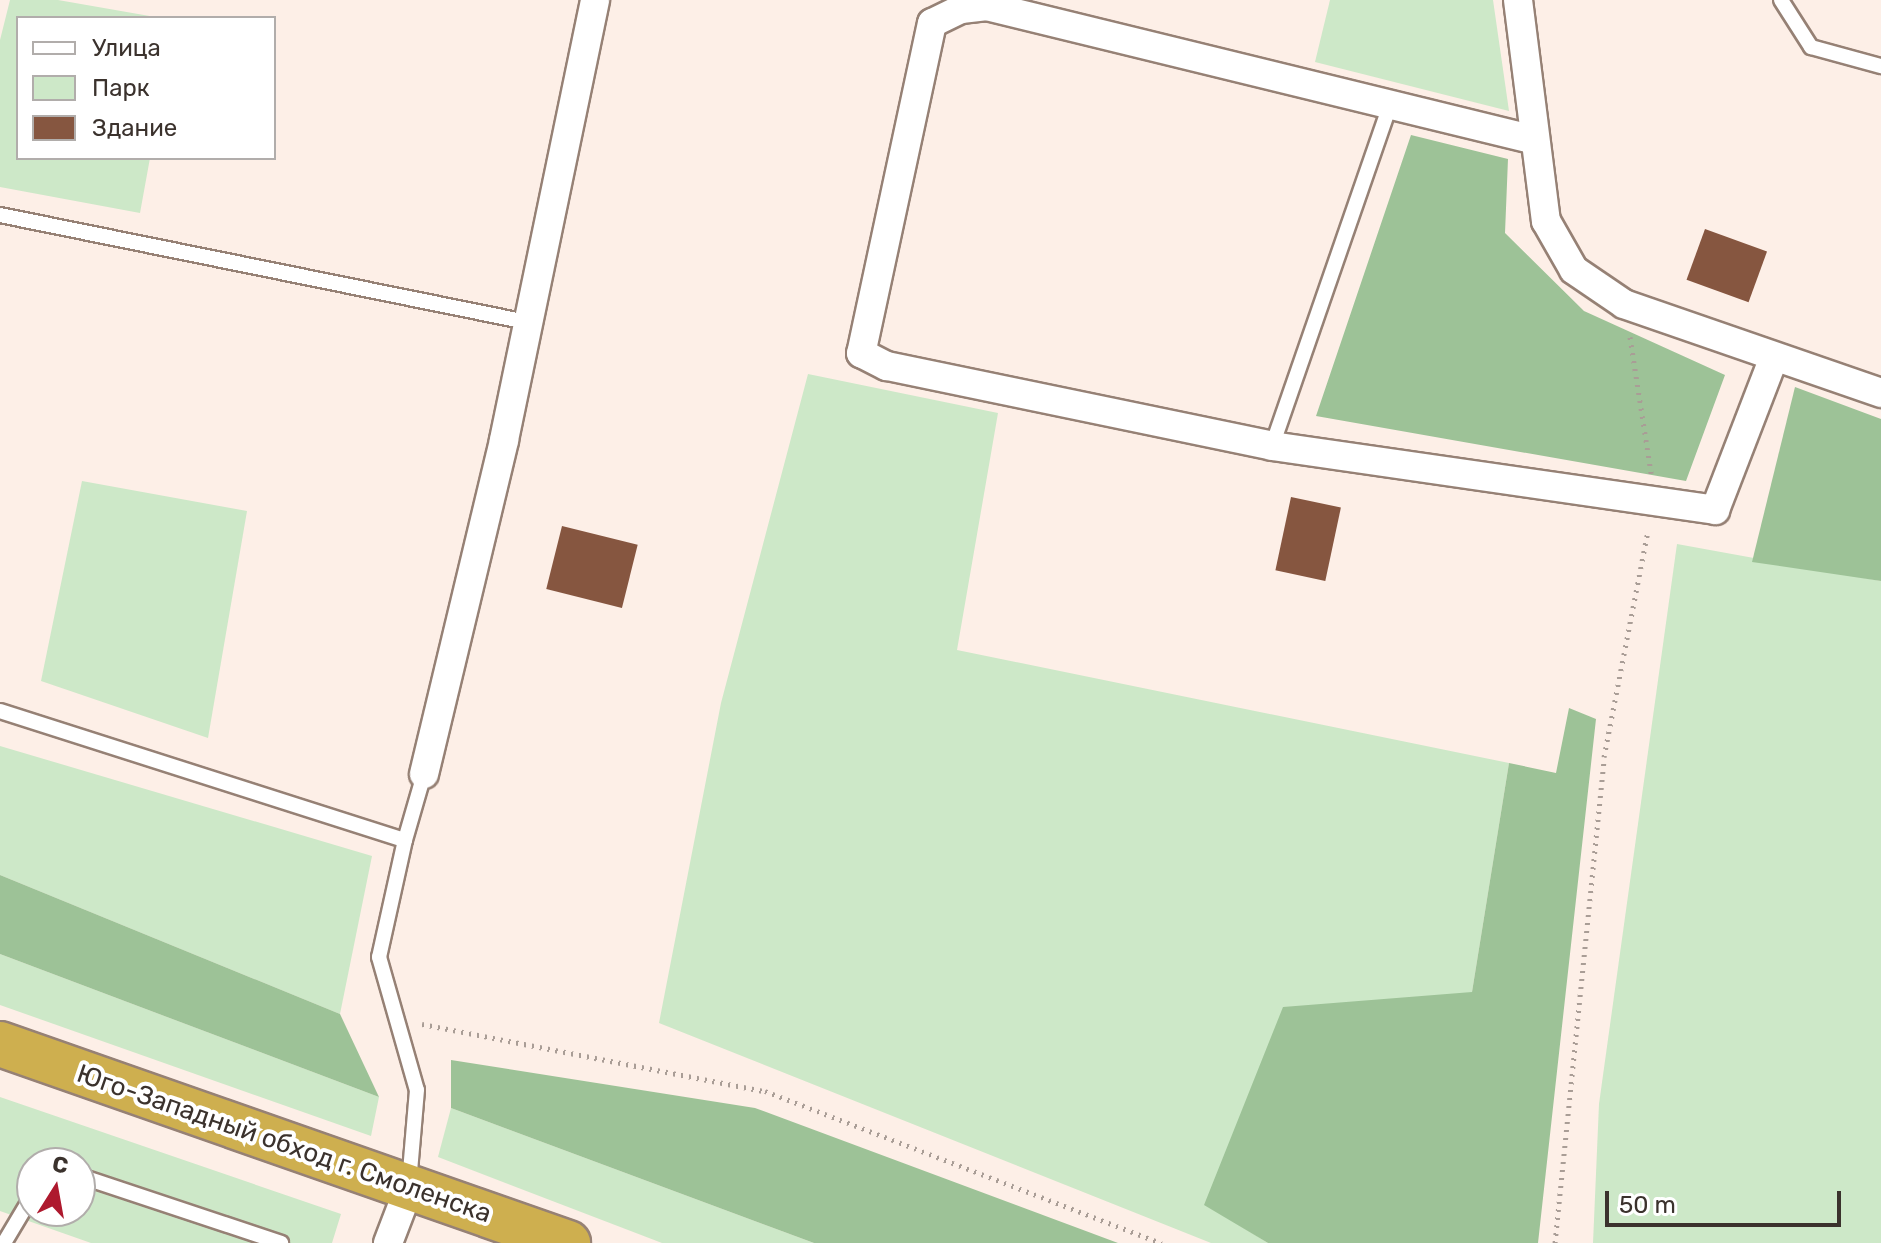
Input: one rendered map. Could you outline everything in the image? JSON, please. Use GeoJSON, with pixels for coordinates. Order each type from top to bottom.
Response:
{"type":"FeatureCollection","features":[{"type":"Feature","properties":{"kind":"highway","name":"Юго-Западный обход г. Смоленска"},"geometry":{"type":"LineString","coordinates":[[0,1044],[568,1243]]}},
{"type":"Feature","properties":{"kind":"street"},"geometry":{"type":"LineString","coordinates":[[424,774],[527,322],[595,0]]}},
{"type":"Feature","properties":{"kind":"street"},"geometry":{"type":"LineString","coordinates":[[1518,0],[1546,221],[1574,270],[1624,304],[1881,393]]}},
{"type":"Feature","properties":{"kind":"street"},"geometry":{"type":"LineString","coordinates":[[1535,140],[987,6],[932,23],[861,353],[887,366],[1272,446],[1715,510],[1774,357]]}},
{"type":"Feature","properties":{"kind":"street"},"geometry":{"type":"LineString","coordinates":[[388,1243],[409,1188]]}},
{"type":"Feature","properties":{"kind":"lane"},"geometry":{"type":"LineString","coordinates":[[1781,0],[1811,47],[1881,66]]}},
{"type":"Feature","properties":{"kind":"lane"},"geometry":{"type":"LineString","coordinates":[[1272,446],[1390,105]]}},
{"type":"Feature","properties":{"kind":"lane"},"geometry":{"type":"LineString","coordinates":[[0,215],[527,322]]}},
{"type":"Feature","properties":{"kind":"lane"},"geometry":{"type":"LineString","coordinates":[[0,711],[405,840]]}},
{"type":"Feature","properties":{"kind":"lane"},"geometry":{"type":"LineString","coordinates":[[409,1188],[417,1090],[379,957],[405,840],[424,774]]}},
{"type":"Feature","properties":{"kind":"lane"},"geometry":{"type":"LineString","coordinates":[[96,1181],[281,1243]]}},
{"type":"Feature","properties":{"kind":"lane"},"geometry":{"type":"LineString","coordinates":[[4,1243],[16,1223]]}},
{"type":"Feature","properties":{"kind":"path"},"geometry":{"type":"LineString","coordinates":[[1555,1243],[1604,757],[1654,500],[1624,304]]}},
{"type":"Feature","properties":{"kind":"path"},"geometry":{"type":"LineString","coordinates":[[397,1020],[765,1091],[1162,1243]]}},
{"type":"Feature","properties":{"kind":"green space"},"geometry":{"type":"Polygon","coordinates":[[[10,0],[58,0],[150,16],[16,16],[16,160],[150,160],[140,213],[0,187],[0,40],[10,0]]]}},
{"type":"Feature","properties":{"kind":"green space"},"geometry":{"type":"Polygon","coordinates":[[[1330,0],[1493,0],[1509,111],[1315,62],[1330,0]]]}},
{"type":"Feature","properties":{"kind":"green space"},"geometry":{"type":"Polygon","coordinates":[[[1411,135],[1508,159],[1505,233],[1584,311],[1725,375],[1686,481],[1316,416],[1411,135]]]}},
{"type":"Feature","properties":{"kind":"green space"},"geometry":{"type":"Polygon","coordinates":[[[808,374],[998,413],[957,650],[1509,763],[1472,992],[1205,1204],[1268,1243],[1211,1243],[659,1023],[721,703],[808,374]]]}},
{"type":"Feature","properties":{"kind":"green space"},"geometry":{"type":"Polygon","coordinates":[[[1795,387],[1881,419],[1881,581],[1752,562],[1795,387]]]}},
{"type":"Feature","properties":{"kind":"green space"},"geometry":{"type":"Polygon","coordinates":[[[82,481],[247,511],[208,738],[41,681],[82,481]]]}},
{"type":"Feature","properties":{"kind":"green space"},"geometry":{"type":"Polygon","coordinates":[[[1677,544],[1881,581],[1881,1243],[1593,1243],[1599,1104],[1677,544]]]}},
{"type":"Feature","properties":{"kind":"green space"},"geometry":{"type":"Polygon","coordinates":[[[1569,708],[1596,719],[1538,1243],[1268,1243],[1204,1205],[1283,1007],[1472,992],[1509,763],[1556,773],[1569,708]]]}},
{"type":"Feature","properties":{"kind":"green space"},"geometry":{"type":"Polygon","coordinates":[[[0,746],[372,856],[340,1014],[0,875],[0,746]]]}},
{"type":"Feature","properties":{"kind":"green space"},"geometry":{"type":"Polygon","coordinates":[[[0,875],[340,1014],[379,1097],[0,954],[0,875]]]}},
{"type":"Feature","properties":{"kind":"green space"},"geometry":{"type":"Polygon","coordinates":[[[0,954],[379,1097],[371,1136],[0,1005],[0,954]]]}},
{"type":"Feature","properties":{"kind":"green space"},"geometry":{"type":"Polygon","coordinates":[[[451,1060],[755,1108],[1118,1243],[814,1243],[451,1108],[451,1060]]]}},
{"type":"Feature","properties":{"kind":"green space"},"geometry":{"type":"Polygon","coordinates":[[[0,1097],[341,1214],[332,1243],[91,1243],[46,1227],[96,1227],[96,1147],[16,1147],[16,1217],[0,1211],[0,1097]]]}},
{"type":"Feature","properties":{"kind":"green space"},"geometry":{"type":"Polygon","coordinates":[[[451,1108],[814,1243],[662,1243],[438,1157],[451,1108]]]}},
{"type":"Feature","properties":{"kind":"building"},"geometry":{"type":"Polygon","coordinates":[[[1705,229],[1767,252],[1749,302],[1687,280],[1705,229]]]}},
{"type":"Feature","properties":{"kind":"building"},"geometry":{"type":"Polygon","coordinates":[[[1291,497],[1341,508],[1325,581],[1275,570],[1291,497]]]}},
{"type":"Feature","properties":{"kind":"building"},"geometry":{"type":"Polygon","coordinates":[[[562,526],[638,545],[622,608],[546,589],[562,526]]]}}]}
